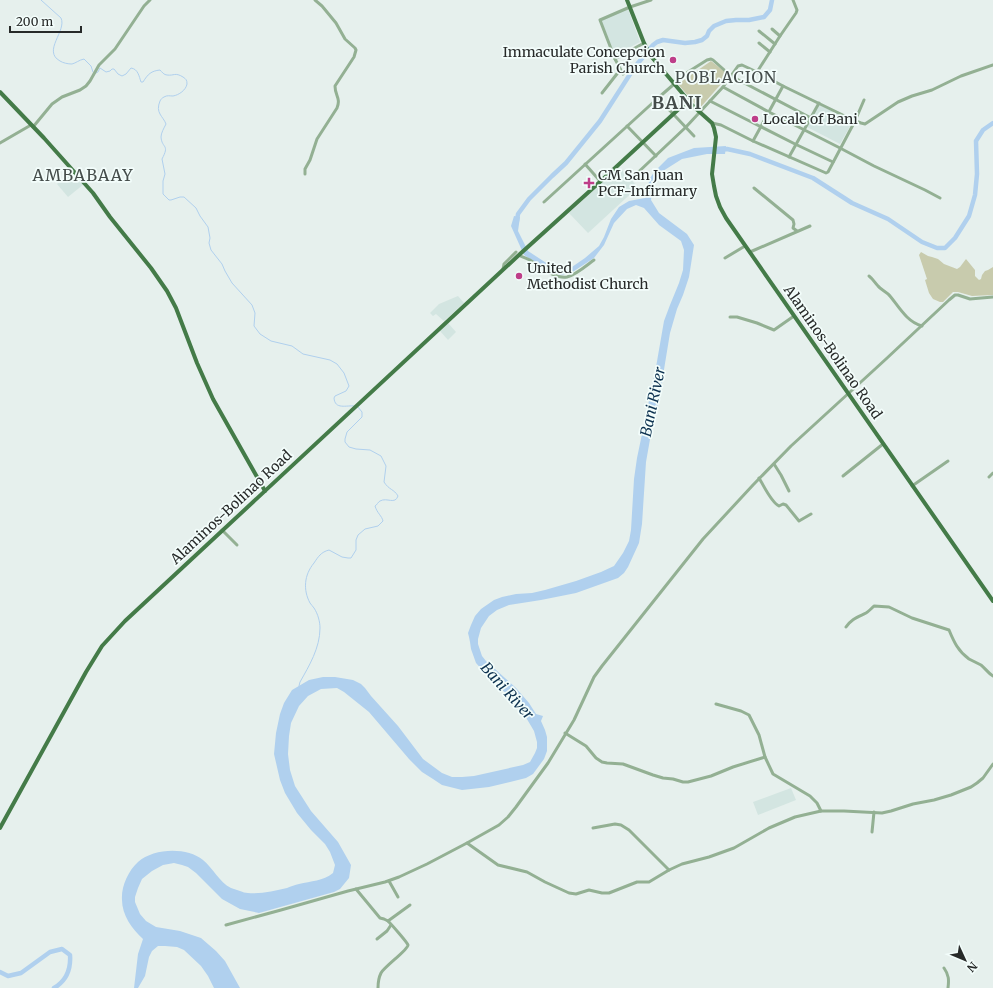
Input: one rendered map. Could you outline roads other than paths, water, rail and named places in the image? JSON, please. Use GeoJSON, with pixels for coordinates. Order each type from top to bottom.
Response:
{"type":"FeatureCollection","features":[{"type":"Feature","properties":{"kind":"main road"},"geometry":{"type":"LineString","coordinates":[[627,0],[650,54],[693,106],[712,123]]}},
{"type":"Feature","properties":{"kind":"main road"},"geometry":{"type":"LineString","coordinates":[[0,92],[44,138],[93,193],[167,291],[176,308],[197,363],[213,399],[265,491]]}},
{"type":"Feature","properties":{"kind":"main road"},"geometry":{"type":"LineString","coordinates":[[682,106],[686,97]]}},
{"type":"Feature","properties":{"kind":"main road"},"geometry":{"type":"LineString","coordinates":[[682,106],[687,104],[693,106]]}},
{"type":"Feature","properties":{"kind":"main road","name":"Alaminos-Bolinao Road"},"geometry":{"type":"LineString","coordinates":[[0,828],[86,672],[102,646],[125,621],[518,254],[531,244],[682,106]]}},
{"type":"Feature","properties":{"kind":"main road","name":"Alaminos-Bolinao Road"},"geometry":{"type":"LineString","coordinates":[[712,123],[716,133],[712,174],[720,207],[726,218],[993,601]]}},
{"type":"Feature","properties":{"kind":"street"},"geometry":{"type":"LineString","coordinates":[[0,143],[32,126],[52,104],[62,96],[82,89],[86,86],[95,74],[99,65],[115,49],[144,6],[150,0]]}},
{"type":"Feature","properties":{"kind":"street"},"geometry":{"type":"LineString","coordinates":[[305,174],[305,169],[310,160],[317,139],[338,104],[339,101],[335,86],[354,57],[356,50],[345,39],[336,23],[315,0]]}},
{"type":"Feature","properties":{"kind":"street"},"geometry":{"type":"LineString","coordinates":[[623,74],[600,20],[651,0]]}},
{"type":"Feature","properties":{"kind":"street"},"geometry":{"type":"LineString","coordinates":[[757,72],[796,13],[797,10],[793,0]]}},
{"type":"Feature","properties":{"kind":"street"},"geometry":{"type":"LineString","coordinates":[[772,29],[780,36]]}},
{"type":"Feature","properties":{"kind":"street"},"geometry":{"type":"LineString","coordinates":[[759,31],[775,44]]}},
{"type":"Feature","properties":{"kind":"street"},"geometry":{"type":"LineString","coordinates":[[760,43],[770,52]]}},
{"type":"Feature","properties":{"kind":"street"},"geometry":{"type":"LineString","coordinates":[[615,58],[645,44]]}},
{"type":"Feature","properties":{"kind":"street"},"geometry":{"type":"LineString","coordinates":[[544,202],[674,84],[699,64],[709,59],[713,60],[731,76],[810,118]]}},
{"type":"Feature","properties":{"kind":"street"},"geometry":{"type":"LineString","coordinates":[[631,178],[686,127],[723,87],[741,64],[855,121],[865,124],[898,102],[932,90],[966,74],[993,65]]}},
{"type":"Feature","properties":{"kind":"street"},"geometry":{"type":"LineString","coordinates":[[602,93],[620,70]]}},
{"type":"Feature","properties":{"kind":"street"},"geometry":{"type":"LineString","coordinates":[[753,141],[783,86]]}},
{"type":"Feature","properties":{"kind":"street"},"geometry":{"type":"LineString","coordinates":[[723,87],[803,130],[940,198]]}},
{"type":"Feature","properties":{"kind":"street"},"geometry":{"type":"LineString","coordinates":[[658,98],[694,136]]}},
{"type":"Feature","properties":{"kind":"street"},"geometry":{"type":"LineString","coordinates":[[712,123],[721,125],[753,141],[826,173],[828,172],[855,121],[864,100]]}},
{"type":"Feature","properties":{"kind":"street"},"geometry":{"type":"LineString","coordinates":[[710,101],[833,162]]}},
{"type":"Feature","properties":{"kind":"street"},"geometry":{"type":"LineString","coordinates":[[789,157],[819,103]]}},
{"type":"Feature","properties":{"kind":"street"},"geometry":{"type":"LineString","coordinates":[[627,126],[656,156]]}},
{"type":"Feature","properties":{"kind":"street"},"geometry":{"type":"LineString","coordinates":[[585,164],[600,181]]}},
{"type":"Feature","properties":{"kind":"street"},"geometry":{"type":"LineString","coordinates":[[754,188],[793,220],[794,228],[797,231]]}},
{"type":"Feature","properties":{"kind":"street"},"geometry":{"type":"LineString","coordinates":[[750,252],[810,226]]}},
{"type":"Feature","properties":{"kind":"street"},"geometry":{"type":"LineString","coordinates":[[725,258],[745,246]]}},
{"type":"Feature","properties":{"kind":"street"},"geometry":{"type":"LineString","coordinates":[[518,254],[551,274],[561,277],[573,275],[594,260]]}},
{"type":"Feature","properties":{"kind":"street"},"geometry":{"type":"LineString","coordinates":[[869,276],[878,287],[890,296],[895,305],[911,321],[922,326]]}},
{"type":"Feature","properties":{"kind":"street"},"geometry":{"type":"LineString","coordinates":[[226,925],[356,888],[389,881],[428,864],[499,825],[508,817],[548,763],[574,720],[594,677],[715,525],[791,446],[955,295],[970,299],[993,297]]}},
{"type":"Feature","properties":{"kind":"street"},"geometry":{"type":"LineString","coordinates":[[730,317],[750,321],[774,330],[794,316]]}},
{"type":"Feature","properties":{"kind":"street"},"geometry":{"type":"LineString","coordinates":[[843,476],[883,444]]}},
{"type":"Feature","properties":{"kind":"street"},"geometry":{"type":"LineString","coordinates":[[912,486],[948,461]]}},
{"type":"Feature","properties":{"kind":"street"},"geometry":{"type":"LineString","coordinates":[[774,464],[789,491]]}},
{"type":"Feature","properties":{"kind":"street"},"geometry":{"type":"LineString","coordinates":[[989,478],[993,473]]}},
{"type":"Feature","properties":{"kind":"street"},"geometry":{"type":"LineString","coordinates":[[760,478],[763,486],[775,503],[779,506],[786,504],[799,520],[811,514]]}},
{"type":"Feature","properties":{"kind":"street"},"geometry":{"type":"LineString","coordinates":[[222,530],[237,545]]}},
{"type":"Feature","properties":{"kind":"street"},"geometry":{"type":"LineString","coordinates":[[846,627],[852,620],[867,612],[874,606],[889,607],[912,618],[949,630],[955,644],[962,652],[993,676]]}},
{"type":"Feature","properties":{"kind":"street"},"geometry":{"type":"LineString","coordinates":[[716,704],[741,711],[749,715],[759,735],[765,757],[773,774],[810,796],[817,803],[821,811]]}},
{"type":"Feature","properties":{"kind":"street"},"geometry":{"type":"LineString","coordinates":[[565,733],[586,746],[596,758],[602,762],[607,764],[623,764],[656,776],[673,778],[683,782],[711,776],[765,757]]}},
{"type":"Feature","properties":{"kind":"street"},"geometry":{"type":"LineString","coordinates":[[467,843],[498,865],[528,872],[545,882],[573,894],[588,890],[609,893],[637,882],[651,881],[682,864],[709,857],[734,848],[769,828],[795,817],[821,811],[885,812],[934,800],[971,787],[983,778],[993,764]]}},
{"type":"Feature","properties":{"kind":"street"},"geometry":{"type":"LineString","coordinates":[[872,832],[874,812]]}},
{"type":"Feature","properties":{"kind":"street"},"geometry":{"type":"LineString","coordinates":[[593,828],[615,824],[623,826],[669,870]]}},
{"type":"Feature","properties":{"kind":"street"},"geometry":{"type":"LineString","coordinates":[[389,881],[398,897]]}},
{"type":"Feature","properties":{"kind":"street"},"geometry":{"type":"LineString","coordinates":[[356,888],[380,918],[388,921],[408,945],[405,951],[391,962],[381,973],[378,988]]}},
{"type":"Feature","properties":{"kind":"street"},"geometry":{"type":"LineString","coordinates":[[388,921],[410,905]]}},
{"type":"Feature","properties":{"kind":"street"},"geometry":{"type":"LineString","coordinates":[[377,939],[387,931],[391,925]]}},
{"type":"Feature","properties":{"kind":"street"},"geometry":{"type":"LineString","coordinates":[[944,968],[949,978],[948,988]]}},
{"type":"Feature","properties":{"kind":"water"},"geometry":{"type":"Polygon","coordinates":[[[726,146],[725,154],[707,154],[682,159],[663,171],[653,185],[651,200],[659,213],[687,234],[694,245],[689,277],[670,333],[659,400],[652,428],[646,462],[642,524],[639,543],[628,567],[618,578],[576,593],[509,605],[497,610],[489,616],[481,628],[478,644],[482,656],[516,688],[536,714],[543,716],[541,721],[547,737],[547,751],[544,759],[533,774],[526,778],[489,787],[462,790],[442,785],[422,772],[369,712],[344,692],[337,688],[321,689],[308,696],[299,706],[291,723],[288,754],[290,770],[295,786],[311,811],[338,842],[351,865],[349,878],[340,889],[334,892],[259,913],[240,909],[222,899],[188,867],[174,863],[163,865],[142,879],[135,897],[135,902],[140,914],[146,921],[156,927],[180,931],[201,938],[225,961],[240,988],[214,988],[201,966],[184,950],[177,947],[158,946],[152,951],[149,957],[145,976],[138,988],[134,988],[138,954],[143,939],[135,931],[126,916],[122,906],[122,895],[128,875],[134,866],[145,857],[170,851],[188,853],[203,860],[220,879],[231,888],[247,893],[263,893],[287,888],[321,879],[333,873],[335,865],[330,852],[325,844],[297,813],[285,793],[280,780],[274,754],[276,733],[284,703],[292,690],[309,680],[323,677],[335,677],[353,680],[361,684],[398,726],[423,759],[442,773],[452,777],[474,776],[523,765],[530,762],[537,748],[534,731],[521,709],[510,696],[498,687],[476,663],[471,649],[468,633],[475,616],[481,609],[494,600],[516,594],[545,590],[601,572],[614,566],[623,553],[629,541],[631,530],[634,479],[637,458],[664,321],[683,270],[684,250],[681,241],[659,225],[644,208],[636,205],[627,209],[614,223],[604,245],[594,258],[571,273],[560,275],[524,255],[511,226],[514,216],[520,217],[518,231],[528,251],[557,270],[569,269],[599,246],[611,219],[619,207],[629,201],[645,198],[650,178],[668,158],[694,148],[726,146]]]}},
{"type":"Feature","properties":{"kind":"waterway"},"geometry":{"type":"LineString","coordinates":[[41,0],[61,18],[61,29],[53,52],[55,57],[61,62],[70,64],[84,59],[91,66],[93,72]]}},
{"type":"Feature","properties":{"kind":"waterway"},"geometry":{"type":"LineString","coordinates":[[517,221],[518,214],[529,199],[566,163],[600,121],[634,68],[653,45],[663,40],[685,43],[695,42],[702,40],[707,36],[709,31],[714,26],[726,21],[749,20],[764,17],[770,10],[772,0]]}},
{"type":"Feature","properties":{"kind":"waterway"},"geometry":{"type":"LineString","coordinates":[[96,73],[100,68],[106,72],[114,69],[122,76],[131,68],[137,71],[141,82],[143,82],[150,73],[160,70],[166,75],[175,74],[186,79],[187,84],[184,90],[173,96],[163,97],[160,100],[158,109],[166,124],[161,137],[165,149],[162,159],[165,174],[163,181],[163,194],[169,200],[184,197],[196,208],[208,227],[211,250],[222,264],[232,283],[252,305],[255,313],[254,326],[260,334],[271,341],[292,346],[303,354],[330,360],[337,364],[344,373],[349,386],[346,391],[335,396],[335,402],[339,406],[355,406]]}},
{"type":"Feature","properties":{"kind":"waterway","name":"Bani River"},"geometry":{"type":"LineString","coordinates":[[720,150],[727,149],[750,154],[813,178],[852,203],[888,219],[922,242],[937,248],[945,248],[955,238],[969,216],[975,195],[977,174],[976,141],[983,130],[993,123]]}},
{"type":"Feature","properties":{"kind":"waterway"},"geometry":{"type":"LineString","coordinates":[[299,686],[316,650],[320,635],[318,618],[306,593],[306,578],[308,572],[320,555],[329,550],[342,557],[351,558],[356,550],[356,540],[358,535],[365,529],[378,526],[383,521],[375,506],[380,501],[395,500],[398,496],[384,482],[386,466],[381,456],[370,450],[349,447],[345,442],[347,432],[362,417],[362,412],[358,407]]}},
{"type":"Feature","properties":{"kind":"waterway"},"geometry":{"type":"LineString","coordinates":[[0,972],[8,976],[21,973],[50,952],[62,949],[70,955],[69,970],[62,982],[54,988]]}},
{"type":"Feature","properties":{"kind":"place","name":"Immaculate Concepcion Parish Church"},"geometry":{"type":"Point","coordinates":[673,60]}},
{"type":"Feature","properties":{"kind":"place","name":"Locale of Bani"},"geometry":{"type":"Point","coordinates":[755,119]}},
{"type":"Feature","properties":{"kind":"place","name":"CM San Juan PCF-Infirmary"},"geometry":{"type":"Point","coordinates":[589,183]}},
{"type":"Feature","properties":{"kind":"place","name":"United Methodist Church"},"geometry":{"type":"Point","coordinates":[519,276]}},
{"type":"Feature","properties":{"kind":"district","name":"POBLACION"},"geometry":{"type":"Point","coordinates":[726,77]}},
{"type":"Feature","properties":{"kind":"district","name":"BANI"},"geometry":{"type":"Point","coordinates":[677,103]}},
{"type":"Feature","properties":{"kind":"district","name":"AMBABAAY"},"geometry":{"type":"Point","coordinates":[83,175]}}]}
